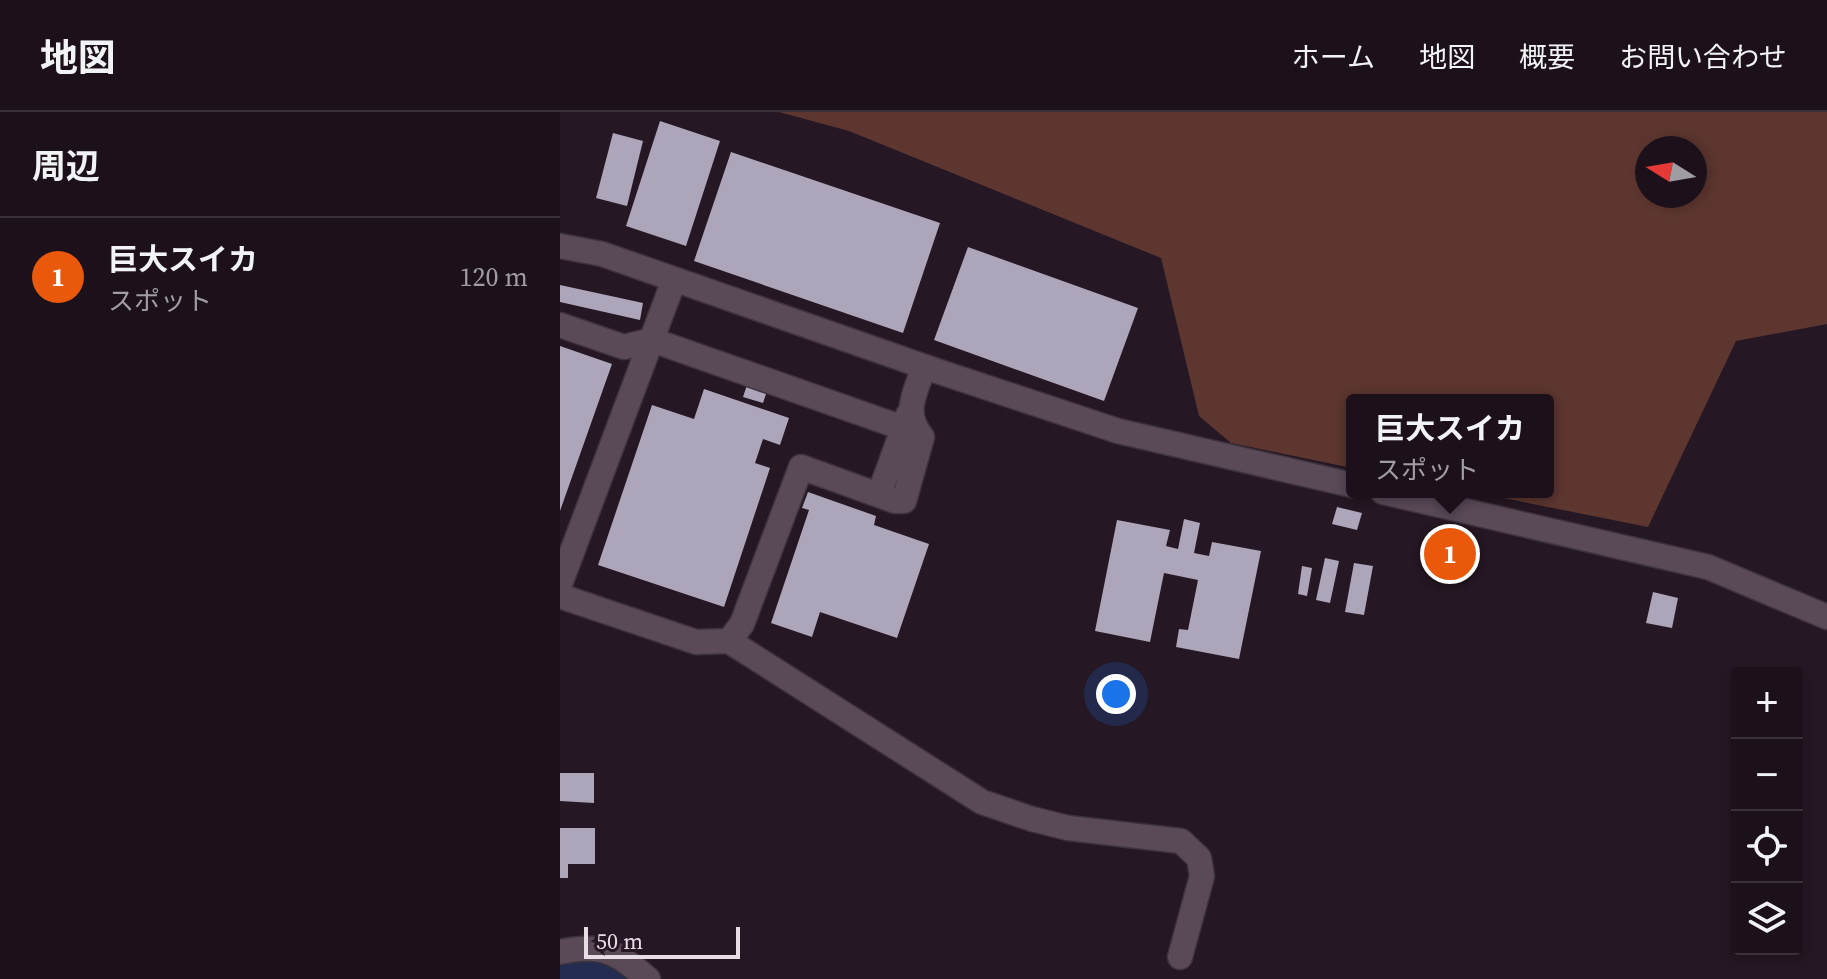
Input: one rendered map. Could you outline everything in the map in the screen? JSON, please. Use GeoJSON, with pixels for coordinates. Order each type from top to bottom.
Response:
{"type":"FeatureCollection","features":[{"type":"Feature","properties":{"kind":"street"},"geometry":{"type":"LineString","coordinates":[[560,246],[602,254],[924,367],[1118,431],[1346,484]]}},
{"type":"Feature","properties":{"kind":"street"},"geometry":{"type":"LineString","coordinates":[[560,584],[674,280]]}},
{"type":"Feature","properties":{"kind":"street"},"geometry":{"type":"LineString","coordinates":[[560,325],[624,347],[652,340],[907,418]]}},
{"type":"Feature","properties":{"kind":"street"},"geometry":{"type":"LineString","coordinates":[[729,641],[742,624],[801,467],[879,495],[924,367]]}},
{"type":"Feature","properties":{"kind":"street"},"geometry":{"type":"LineString","coordinates":[[1409,498],[1708,567],[1827,617]]}},
{"type":"Feature","properties":{"kind":"street"},"geometry":{"type":"LineString","coordinates":[[560,596],[696,642],[729,641],[982,802],[1068,828],[1181,841],[1199,858],[1202,876],[1180,957]]}},
{"type":"Feature","properties":{"kind":"street"},"geometry":{"type":"LineString","coordinates":[[560,952],[584,947],[613,952],[648,979]]}},
{"type":"Feature","properties":{"kind":"shaded area"},"geometry":{"type":"Polygon","coordinates":[[[779,112],[1827,112],[1827,324],[1736,341],[1648,527],[1503,498],[1554,498],[1554,394],[1346,394],[1346,467],[1231,443],[1199,416],[1161,258],[849,131],[779,112]]]}},
{"type":"Feature","properties":{"kind":"water"},"geometry":{"type":"Polygon","coordinates":[[[591,960],[603,963],[629,979],[560,979],[560,961],[591,960]]]}},
{"type":"Feature","properties":{"kind":"building"},"geometry":{"type":"Polygon","coordinates":[[[660,121],[720,141],[686,246],[626,226],[660,121]]]}},
{"type":"Feature","properties":{"kind":"building"},"geometry":{"type":"Polygon","coordinates":[[[613,133],[643,141],[627,206],[596,198],[613,133]]]}},
{"type":"Feature","properties":{"kind":"building"},"geometry":{"type":"Polygon","coordinates":[[[731,152],[940,223],[903,333],[694,261],[731,152]]]}},
{"type":"Feature","properties":{"kind":"building"},"geometry":{"type":"Polygon","coordinates":[[[968,247],[1138,308],[1104,401],[934,340],[968,247]]]}},
{"type":"Feature","properties":{"kind":"building"},"geometry":{"type":"Polygon","coordinates":[[[560,285],[643,303],[640,320],[560,302],[560,285]]]}},
{"type":"Feature","properties":{"kind":"building"},"geometry":{"type":"Polygon","coordinates":[[[560,346],[612,364],[560,511],[560,346]]]}},
{"type":"Feature","properties":{"kind":"building"},"geometry":{"type":"Polygon","coordinates":[[[748,382],[768,388],[763,403],[743,397],[748,382]]]}},
{"type":"Feature","properties":{"kind":"building"},"geometry":{"type":"Polygon","coordinates":[[[704,389],[789,418],[780,445],[763,439],[755,463],[770,468],[724,607],[598,565],[652,405],[694,419],[704,389]]]}},
{"type":"Feature","properties":{"kind":"building"},"geometry":{"type":"Polygon","coordinates":[[[808,492],[876,516],[874,525],[929,544],[897,638],[820,612],[812,637],[771,623],[809,510],[802,508],[808,492]]]}},
{"type":"Feature","properties":{"kind":"building"},"geometry":{"type":"Polygon","coordinates":[[[1337,507],[1362,513],[1357,530],[1332,524],[1337,507]]]}},
{"type":"Feature","properties":{"kind":"building"},"geometry":{"type":"Polygon","coordinates":[[[1184,519],[1200,523],[1194,553],[1209,556],[1212,542],[1261,551],[1239,659],[1176,647],[1179,629],[1188,630],[1198,580],[1164,573],[1150,642],[1095,631],[1117,520],[1170,530],[1166,546],[1178,549],[1184,519]]]}},
{"type":"Feature","properties":{"kind":"building"},"geometry":{"type":"Polygon","coordinates":[[[1325,558],[1339,561],[1330,603],[1316,600],[1325,558]]]}},
{"type":"Feature","properties":{"kind":"building"},"geometry":{"type":"Polygon","coordinates":[[[1354,563],[1373,566],[1364,615],[1345,612],[1354,563]]]}},
{"type":"Feature","properties":{"kind":"building"},"geometry":{"type":"Polygon","coordinates":[[[1302,566],[1312,568],[1307,596],[1298,594],[1302,566]]]}},
{"type":"Feature","properties":{"kind":"building"},"geometry":{"type":"Polygon","coordinates":[[[1653,592],[1678,598],[1672,628],[1646,623],[1653,592]]]}},
{"type":"Feature","properties":{"kind":"building"},"geometry":{"type":"Polygon","coordinates":[[[560,773],[594,773],[594,803],[560,801],[560,773]]]}},
{"type":"Feature","properties":{"kind":"building"},"geometry":{"type":"Polygon","coordinates":[[[560,828],[595,828],[595,864],[568,864],[568,878],[560,878],[560,828]]]}},
{"type":"Feature","properties":{"kind":"place","name":"巨大スイカ"},"geometry":{"type":"Point","coordinates":[1450,554]}}]}
